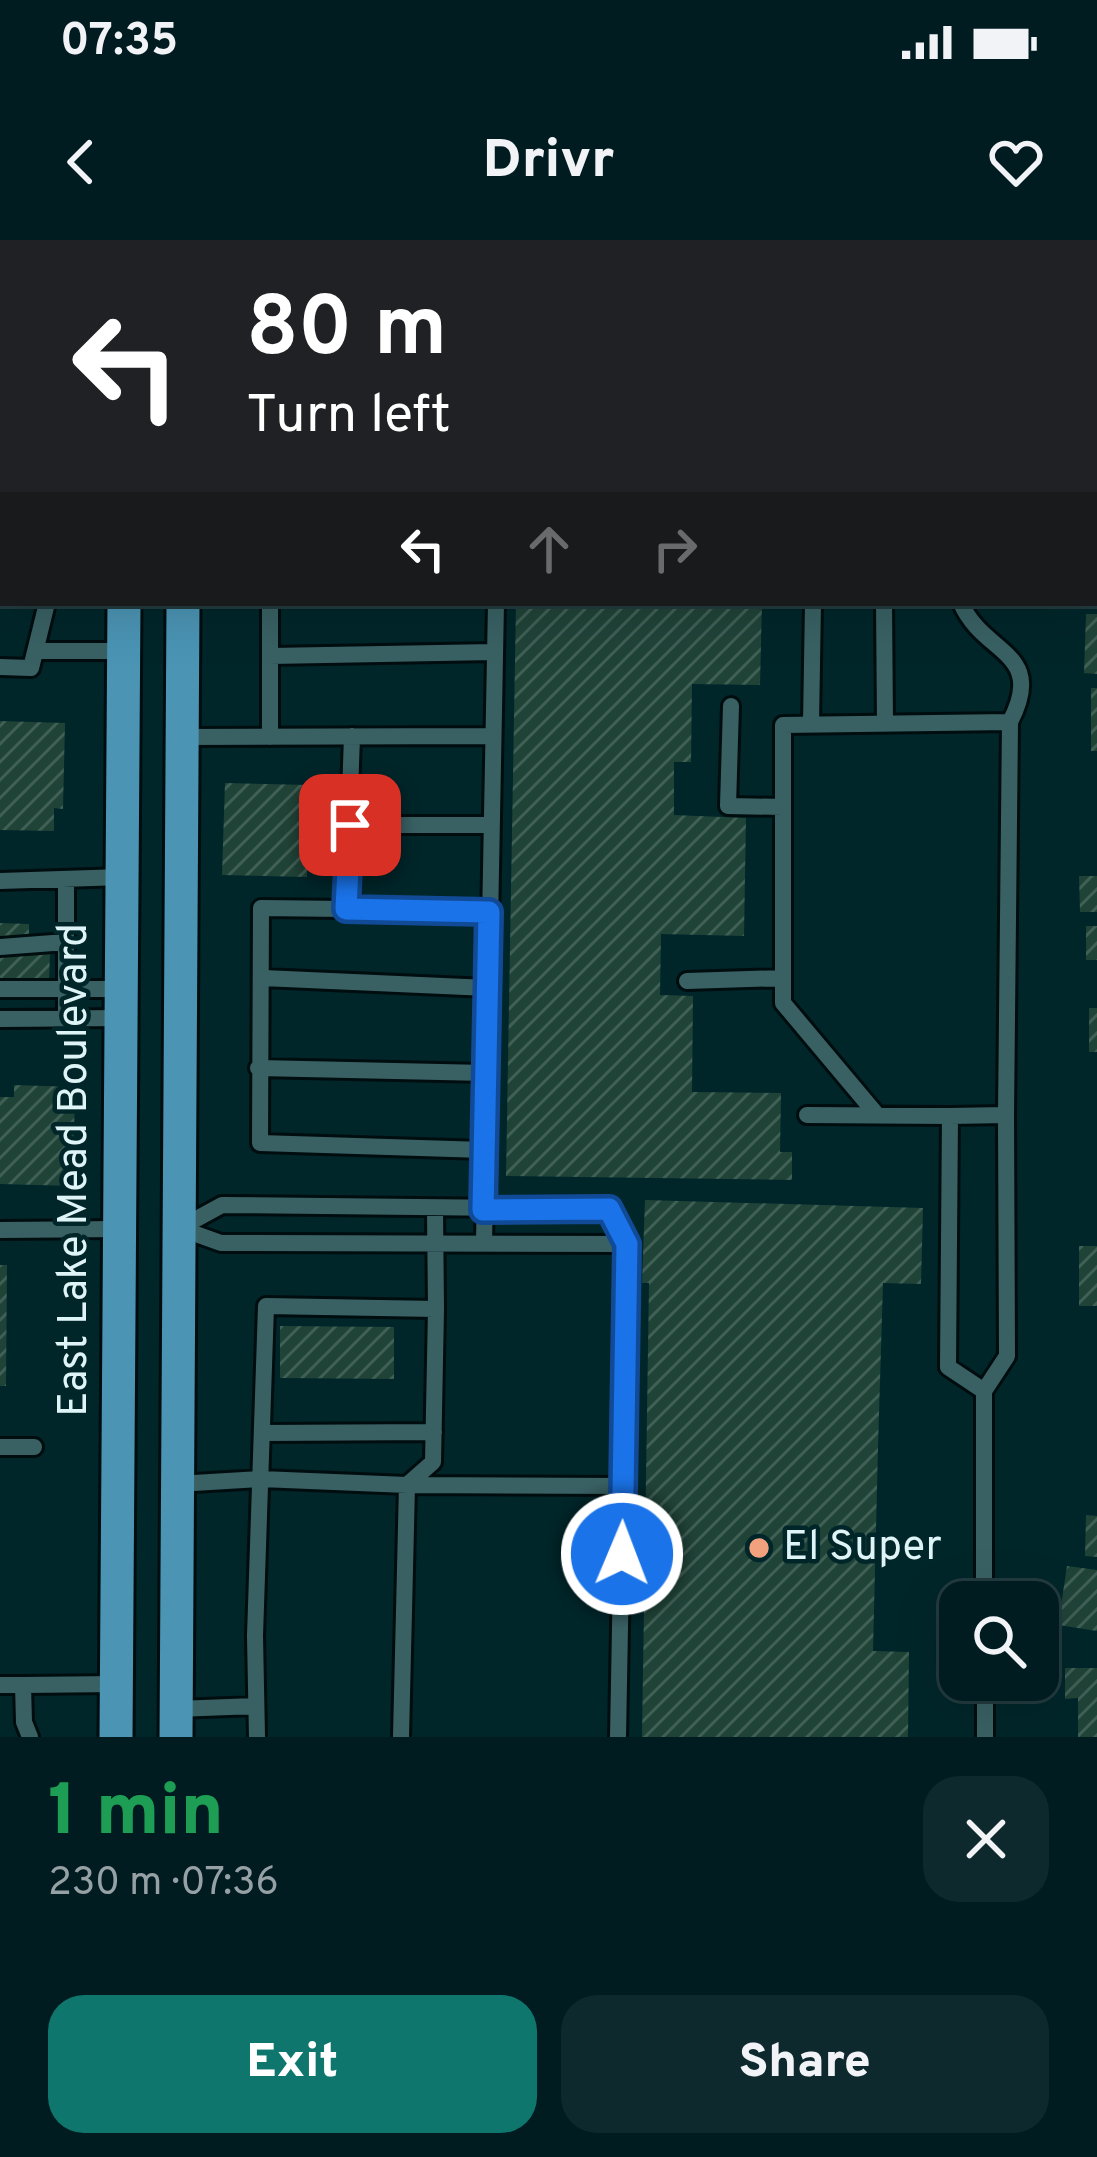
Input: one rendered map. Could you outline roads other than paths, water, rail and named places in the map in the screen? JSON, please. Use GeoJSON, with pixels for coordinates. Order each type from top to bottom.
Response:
{"type":"FeatureCollection","features":[{"type":"Feature","properties":{"kind":"main road","name":"East Lake Mead Boulevard"},"geometry":{"type":"LineString","coordinates":[[116,1737],[124,606]]}},
{"type":"Feature","properties":{"kind":"main road"},"geometry":{"type":"LineString","coordinates":[[176,1723],[183,606]]}},
{"type":"Feature","properties":{"kind":"main road"},"geometry":{"type":"LineString","coordinates":[[121,1229],[179,1228]]}},
{"type":"Feature","properties":{"kind":"lane"},"geometry":{"type":"LineString","coordinates":[[0,667],[32,668],[45,606]]}},
{"type":"Feature","properties":{"kind":"lane"},"geometry":{"type":"LineString","coordinates":[[269,737],[270,606]]}},
{"type":"Feature","properties":{"kind":"lane"},"geometry":{"type":"LineString","coordinates":[[484,1244],[496,606]]}},
{"type":"Feature","properties":{"kind":"lane"},"geometry":{"type":"LineString","coordinates":[[811,724],[812,606]]}},
{"type":"Feature","properties":{"kind":"lane"},"geometry":{"type":"LineString","coordinates":[[884,606],[885,724]]}},
{"type":"Feature","properties":{"kind":"lane"},"geometry":{"type":"LineString","coordinates":[[962,606],[967,616],[1016,661],[1023,680],[1010,722],[1007,1356],[984,1391],[984,1581]]}},
{"type":"Feature","properties":{"kind":"lane"},"geometry":{"type":"LineString","coordinates":[[36,651],[123,651]]}},
{"type":"Feature","properties":{"kind":"lane"},"geometry":{"type":"LineString","coordinates":[[270,656],[494,652]]}},
{"type":"Feature","properties":{"kind":"lane"},"geometry":{"type":"LineString","coordinates":[[731,706],[728,806],[783,807]]}},
{"type":"Feature","properties":{"kind":"lane"},"geometry":{"type":"LineString","coordinates":[[877,1115],[783,1004],[783,725],[1010,722]]}},
{"type":"Feature","properties":{"kind":"lane"},"geometry":{"type":"LineString","coordinates":[[346,909],[352,736]]}},
{"type":"Feature","properties":{"kind":"lane"},"geometry":{"type":"LineString","coordinates":[[181,737],[493,736]]}},
{"type":"Feature","properties":{"kind":"lane"},"geometry":{"type":"LineString","coordinates":[[350,825],[491,825]]}},
{"type":"Feature","properties":{"kind":"lane"},"geometry":{"type":"LineString","coordinates":[[0,881],[123,877]]}},
{"type":"Feature","properties":{"kind":"lane"},"geometry":{"type":"LineString","coordinates":[[66,880],[66,1018]]}},
{"type":"Feature","properties":{"kind":"lane"},"geometry":{"type":"LineString","coordinates":[[484,1150],[260,1143],[261,908],[489,912]]}},
{"type":"Feature","properties":{"kind":"lane"},"geometry":{"type":"LineString","coordinates":[[0,947],[66,942]]}},
{"type":"Feature","properties":{"kind":"lane"},"geometry":{"type":"LineString","coordinates":[[263,978],[488,988]]}},
{"type":"Feature","properties":{"kind":"lane"},"geometry":{"type":"LineString","coordinates":[[687,981],[783,978]]}},
{"type":"Feature","properties":{"kind":"lane"},"geometry":{"type":"LineString","coordinates":[[0,989],[66,990],[122,1004]]}},
{"type":"Feature","properties":{"kind":"lane"},"geometry":{"type":"LineString","coordinates":[[0,1019],[66,1018],[122,1004]]}},
{"type":"Feature","properties":{"kind":"lane"},"geometry":{"type":"LineString","coordinates":[[259,1068],[486,1073]]}},
{"type":"Feature","properties":{"kind":"lane"},"geometry":{"type":"LineString","coordinates":[[807,1115],[1006,1114]]}},
{"type":"Feature","properties":{"kind":"lane"},"geometry":{"type":"LineString","coordinates":[[950,1115],[948,1367],[984,1391]]}},
{"type":"Feature","properties":{"kind":"lane"},"geometry":{"type":"LineString","coordinates":[[179,1228],[222,1205],[609,1209],[627,1244],[618,1737]]}},
{"type":"Feature","properties":{"kind":"lane"},"geometry":{"type":"LineString","coordinates":[[400,1737],[407,1485],[433,1462],[435,1210]]}},
{"type":"Feature","properties":{"kind":"lane"},"geometry":{"type":"LineString","coordinates":[[179,1228],[221,1244],[627,1244]]}},
{"type":"Feature","properties":{"kind":"lane"},"geometry":{"type":"LineString","coordinates":[[0,1230],[121,1229]]}},
{"type":"Feature","properties":{"kind":"lane"},"geometry":{"type":"LineString","coordinates":[[257,1737],[255,1636],[266,1306],[436,1309]]}},
{"type":"Feature","properties":{"kind":"lane"},"geometry":{"type":"LineString","coordinates":[[263,1433],[434,1432]]}},
{"type":"Feature","properties":{"kind":"lane"},"geometry":{"type":"LineString","coordinates":[[0,1447],[34,1448]]}},
{"type":"Feature","properties":{"kind":"lane"},"geometry":{"type":"LineString","coordinates":[[177,1484],[261,1479],[623,1486]]}},
{"type":"Feature","properties":{"kind":"lane"},"geometry":{"type":"LineString","coordinates":[[0,1684],[117,1684]]}},
{"type":"Feature","properties":{"kind":"lane"},"geometry":{"type":"LineString","coordinates":[[23,1685],[24,1722],[30,1737]]}},
{"type":"Feature","properties":{"kind":"lane"},"geometry":{"type":"LineString","coordinates":[[985,1701],[985,1737]]}},
{"type":"Feature","properties":{"kind":"lane"},"geometry":{"type":"LineString","coordinates":[[176,1723],[256,1706]]}},
{"type":"Feature","properties":{"kind":"place","name":"El Super"},"geometry":{"type":"Point","coordinates":[759,1548]}}]}
